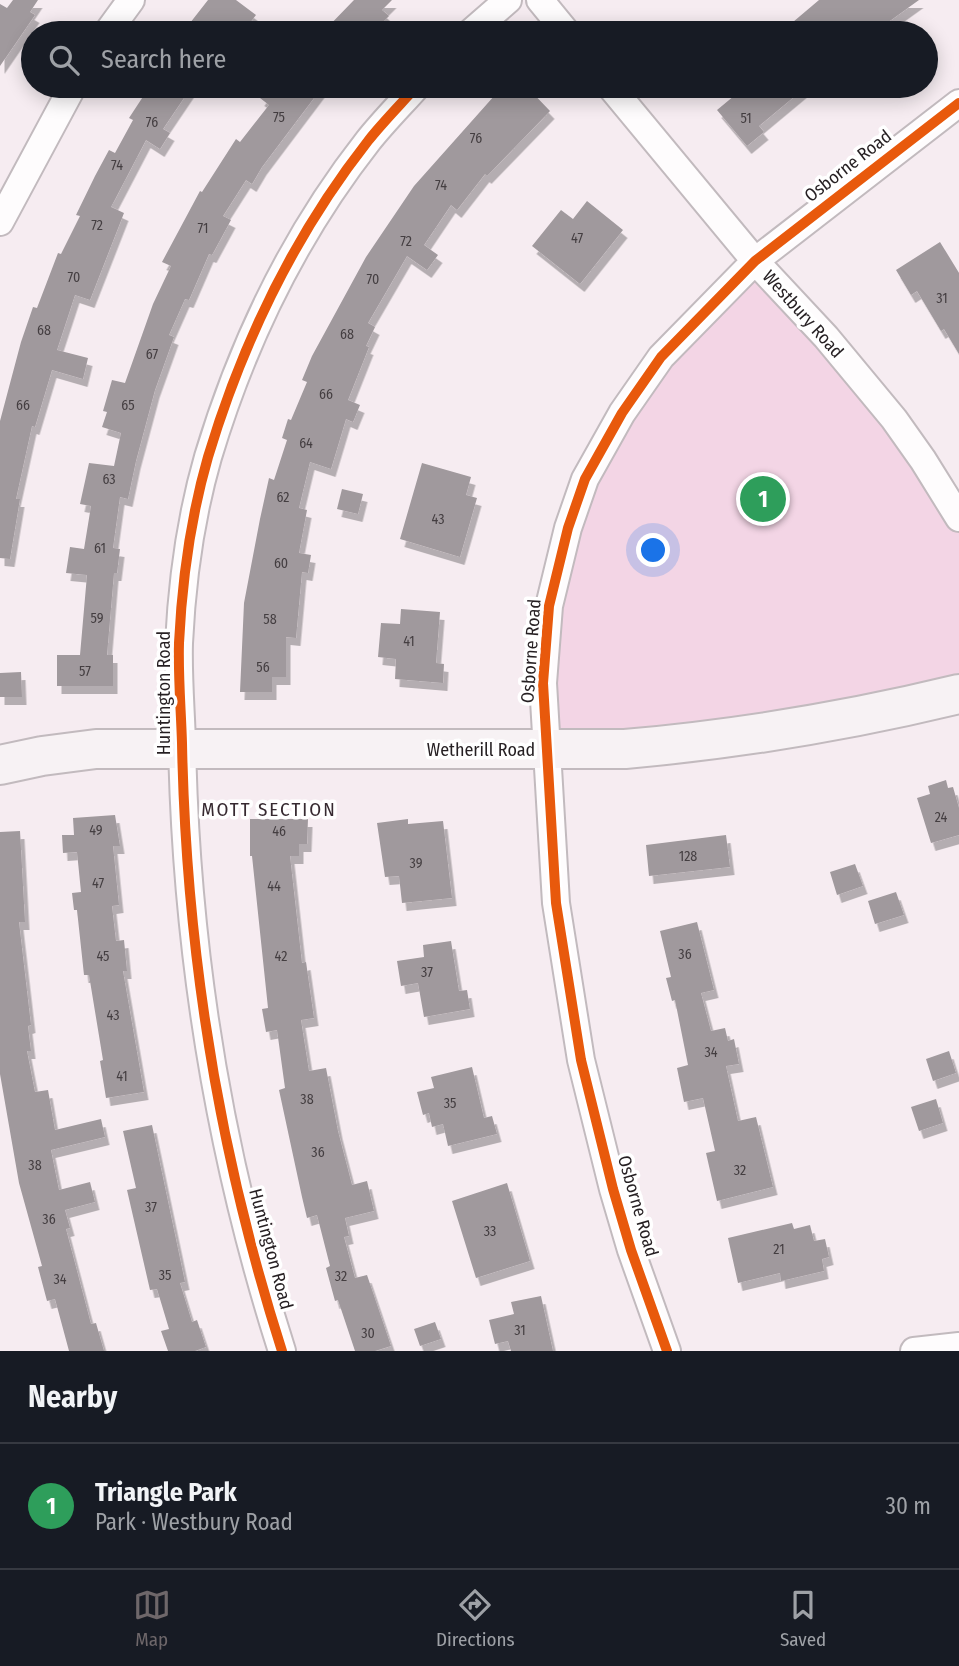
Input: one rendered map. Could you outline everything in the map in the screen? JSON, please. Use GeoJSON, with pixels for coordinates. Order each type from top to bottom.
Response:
{"type":"FeatureCollection","features":[{"type":"Feature","properties":{"kind":"street"},"geometry":{"type":"LineString","coordinates":[[116,21],[131,0]]}},
{"type":"Feature","properties":{"kind":"street"},"geometry":{"type":"LineString","coordinates":[[484,21],[508,0]]}},
{"type":"Feature","properties":{"kind":"street"},"geometry":{"type":"LineString","coordinates":[[540,0],[557,21]]}},
{"type":"Feature","properties":{"kind":"street"},"geometry":{"type":"LineString","coordinates":[[0,222],[65,98]]}},
{"type":"Feature","properties":{"kind":"street","name":"Huntington Road"},"geometry":{"type":"LineString","coordinates":[[282,1351],[250,1245],[218,1108],[195,950],[183,808],[179,643],[189,545],[208,459],[248,342],[306,230],[368,141],[406,98]]}},
{"type":"Feature","properties":{"kind":"street","name":"Westbury Road"},"geometry":{"type":"LineString","coordinates":[[620,98],[755,261],[826,337],[894,419],[959,518]]}},
{"type":"Feature","properties":{"kind":"street","name":"Osborne Road"},"geometry":{"type":"LineString","coordinates":[[667,1351],[631,1250],[581,1060],[556,903],[543,683],[549,606],[568,528],[586,479],[622,413],[661,357],[755,261],[959,103]]}},
{"type":"Feature","properties":{"kind":"street","name":"Wetherill Road"},"geometry":{"type":"LineString","coordinates":[[0,765],[96,749],[625,749],[795,729],[959,694]]}},
{"type":"Feature","properties":{"kind":"street"},"geometry":{"type":"LineString","coordinates":[[914,1351],[959,1346]]}},
{"type":"Feature","properties":{"kind":"shaded area"},"geometry":{"type":"Polygon","coordinates":[[[755,261],[959,518],[959,694],[547,750],[549,606],[622,413],[755,261]]]}},
{"type":"Feature","properties":{"kind":"building"},"geometry":{"type":"Polygon","coordinates":[[[13,0],[38,0],[30,12],[35,15],[31,21],[21,21],[21,35],[0,66],[0,4],[7,8],[13,0]]]}},
{"type":"Feature","properties":{"kind":"building"},"geometry":{"type":"Polygon","coordinates":[[[208,0],[236,0],[256,15],[251,21],[192,21],[208,0]]]}},
{"type":"Feature","properties":{"kind":"building"},"geometry":{"type":"Polygon","coordinates":[[[354,0],[392,0],[382,10],[389,16],[384,21],[334,21],[354,0]]]}},
{"type":"Feature","properties":{"kind":"building"},"geometry":{"type":"Polygon","coordinates":[[[819,0],[919,0],[890,21],[794,21],[819,0]]]}},
{"type":"Feature","properties":{"kind":"building"},"geometry":{"type":"Polygon","coordinates":[[[142,98],[184,98],[163,129],[170,133],[160,149],[146,140],[111,207],[124,213],[90,300],[75,295],[57,350],[88,358],[83,379],[52,370],[35,427],[32,426],[16,499],[20,499],[10,559],[0,558],[0,421],[21,342],[33,307],[37,308],[58,253],[61,254],[80,216],[76,215],[109,150],[115,153],[133,120],[129,118],[142,98]]]}},
{"type":"Feature","properties":{"kind":"building"},"geometry":{"type":"Polygon","coordinates":[[[260,98],[314,98],[252,184],[246,180],[223,216],[231,220],[212,255],[209,254],[189,300],[185,299],[169,335],[174,337],[155,390],[128,499],[120,497],[113,548],[120,549],[117,573],[114,573],[107,655],[113,655],[113,686],[57,686],[57,655],[80,655],[87,575],[66,573],[70,547],[84,549],[91,506],[80,504],[89,463],[114,466],[121,433],[102,427],[107,412],[103,411],[112,380],[125,383],[153,304],[171,266],[162,262],[200,191],[202,192],[236,139],[240,142],[269,105],[260,98]]]}},
{"type":"Feature","properties":{"kind":"building"},"geometry":{"type":"Polygon","coordinates":[[[492,98],[538,98],[550,111],[487,176],[485,174],[457,210],[451,205],[424,245],[438,255],[427,270],[407,256],[368,323],[375,327],[348,400],[360,405],[353,422],[346,419],[331,469],[310,462],[299,508],[307,510],[299,553],[311,555],[308,573],[302,572],[296,638],[286,637],[286,677],[272,677],[272,692],[240,692],[244,603],[269,478],[274,480],[287,440],[282,438],[288,419],[291,420],[307,382],[302,380],[312,356],[366,257],[414,186],[492,98]]]}},
{"type":"Feature","properties":{"kind":"building"},"geometry":{"type":"Polygon","coordinates":[[[732,98],[793,98],[759,126],[764,132],[747,146],[717,110],[732,98]]]}},
{"type":"Feature","properties":{"kind":"building"},"geometry":{"type":"Polygon","coordinates":[[[587,201],[623,230],[580,284],[532,246],[561,210],[573,219],[587,201]]]}},
{"type":"Feature","properties":{"kind":"building"},"geometry":{"type":"Polygon","coordinates":[[[940,242],[959,273],[959,354],[944,329],[941,331],[917,291],[911,295],[896,270],[940,242]]]}},
{"type":"Feature","properties":{"kind":"building"},"geometry":{"type":"Polygon","coordinates":[[[422,463],[471,477],[466,495],[477,498],[460,557],[400,539],[422,463]]]}},
{"type":"Feature","properties":{"kind":"building"},"geometry":{"type":"Polygon","coordinates":[[[342,489],[363,494],[358,514],[337,509],[342,489]]]}},
{"type":"Feature","properties":{"kind":"building"},"geometry":{"type":"Polygon","coordinates":[[[401,609],[440,612],[436,663],[444,664],[443,683],[395,679],[396,659],[378,657],[381,623],[400,624],[401,609]]]}},
{"type":"Feature","properties":{"kind":"building"},"geometry":{"type":"Polygon","coordinates":[[[21,672],[22,697],[0,697],[0,673],[21,672]]]}},
{"type":"Feature","properties":{"kind":"building"},"geometry":{"type":"Polygon","coordinates":[[[946,780],[948,788],[953,787],[959,808],[959,835],[931,843],[917,798],[930,794],[928,786],[946,780]]]}},
{"type":"Feature","properties":{"kind":"building"},"geometry":{"type":"Polygon","coordinates":[[[115,815],[120,846],[113,846],[119,905],[112,906],[116,941],[124,940],[127,971],[123,971],[144,1092],[106,1098],[100,1061],[103,1060],[89,975],[84,975],[77,910],[74,910],[72,893],[81,892],[77,852],[63,853],[62,835],[74,835],[73,818],[115,815]]]}},
{"type":"Feature","properties":{"kind":"building"},"geometry":{"type":"Polygon","coordinates":[[[250,819],[308,819],[307,844],[299,844],[299,856],[290,856],[302,963],[306,962],[314,1018],[301,1020],[309,1071],[326,1068],[352,1185],[367,1181],[374,1211],[345,1218],[349,1236],[344,1237],[355,1278],[367,1275],[391,1346],[375,1351],[355,1351],[338,1300],[335,1301],[326,1268],[330,1266],[317,1215],[307,1218],[302,1197],[279,1090],[285,1088],[277,1030],[266,1032],[262,1009],[268,1008],[250,856],[250,819]]]}},
{"type":"Feature","properties":{"kind":"building"},"geometry":{"type":"Polygon","coordinates":[[[408,819],[408,824],[443,821],[452,898],[402,903],[399,876],[385,877],[377,823],[408,819]]]}},
{"type":"Feature","properties":{"kind":"building"},"geometry":{"type":"Polygon","coordinates":[[[20,831],[25,922],[19,922],[31,1025],[28,1026],[31,1051],[27,1051],[35,1092],[48,1090],[55,1130],[101,1119],[105,1137],[51,1150],[59,1190],[90,1182],[95,1202],[65,1210],[70,1228],[66,1229],[91,1324],[96,1323],[104,1351],[69,1351],[55,1299],[47,1301],[38,1267],[42,1266],[19,1183],[0,1074],[0,832],[20,831]]]}},
{"type":"Feature","properties":{"kind":"building"},"geometry":{"type":"Polygon","coordinates":[[[726,835],[730,867],[649,876],[646,845],[726,835]]]}},
{"type":"Feature","properties":{"kind":"building"},"geometry":{"type":"Polygon","coordinates":[[[855,864],[863,886],[837,895],[830,872],[855,864]]]}},
{"type":"Feature","properties":{"kind":"building"},"geometry":{"type":"Polygon","coordinates":[[[896,892],[904,915],[875,924],[868,901],[896,892]]]}},
{"type":"Feature","properties":{"kind":"building"},"geometry":{"type":"Polygon","coordinates":[[[697,922],[714,990],[701,993],[711,1031],[725,1028],[728,1041],[734,1039],[739,1064],[726,1066],[738,1121],[756,1117],[773,1187],[717,1201],[706,1153],[715,1151],[703,1098],[684,1102],[677,1068],[688,1065],[675,1000],[672,1001],[666,978],[671,977],[660,931],[697,922]]]}},
{"type":"Feature","properties":{"kind":"building"},"geometry":{"type":"Polygon","coordinates":[[[451,941],[459,991],[467,990],[470,1009],[424,1017],[418,983],[401,986],[397,961],[424,957],[423,945],[451,941]]]}},
{"type":"Feature","properties":{"kind":"building"},"geometry":{"type":"Polygon","coordinates":[[[949,1051],[956,1073],[933,1081],[926,1059],[949,1051]]]}},
{"type":"Feature","properties":{"kind":"building"},"geometry":{"type":"Polygon","coordinates":[[[472,1067],[484,1118],[492,1116],[497,1134],[448,1146],[443,1124],[432,1127],[429,1113],[423,1115],[417,1092],[434,1088],[431,1077],[472,1067]]]}},
{"type":"Feature","properties":{"kind":"building"},"geometry":{"type":"Polygon","coordinates":[[[936,1099],[943,1123],[919,1131],[911,1107],[936,1099]]]}},
{"type":"Feature","properties":{"kind":"building"},"geometry":{"type":"Polygon","coordinates":[[[152,1125],[185,1282],[180,1283],[192,1322],[197,1320],[206,1347],[195,1351],[168,1351],[161,1331],[169,1329],[157,1289],[150,1290],[127,1190],[136,1188],[123,1131],[152,1125]]]}},
{"type":"Feature","properties":{"kind":"building"},"geometry":{"type":"Polygon","coordinates":[[[507,1183],[530,1261],[476,1278],[452,1201],[507,1183]]]}},
{"type":"Feature","properties":{"kind":"building"},"geometry":{"type":"Polygon","coordinates":[[[792,1223],[794,1229],[810,1225],[814,1241],[825,1239],[829,1257],[822,1259],[824,1271],[781,1281],[780,1273],[738,1283],[728,1238],[792,1223]]]}},
{"type":"Feature","properties":{"kind":"building"},"geometry":{"type":"Polygon","coordinates":[[[541,1296],[553,1351],[511,1351],[508,1341],[495,1344],[489,1320],[514,1314],[511,1302],[541,1296]]]}},
{"type":"Feature","properties":{"kind":"building"},"geometry":{"type":"Polygon","coordinates":[[[435,1322],[441,1339],[420,1346],[414,1329],[435,1322]]]}},
{"type":"Feature","properties":{"kind":"cycle path"},"geometry":{"type":"LineString","coordinates":[[282,1351],[240,1202],[210,1051],[199,974],[185,820],[179,668],[182,596],[192,525],[202,479],[222,415],[254,332],[294,252],[317,214],[368,141],[406,98]]}},
{"type":"Feature","properties":{"kind":"cycle path"},"geometry":{"type":"LineString","coordinates":[[667,1351],[631,1250],[581,1060],[556,903],[543,683],[549,606],[568,528],[585,479],[622,413],[661,357],[755,261],[959,103]]}},
{"type":"Feature","properties":{"kind":"place","name":"Triangle Park"},"geometry":{"type":"Point","coordinates":[763,499]}},
{"type":"Feature","properties":{"kind":"district","name":"MOTT SECTION"},"geometry":{"type":"Point","coordinates":[269,809]}}]}
